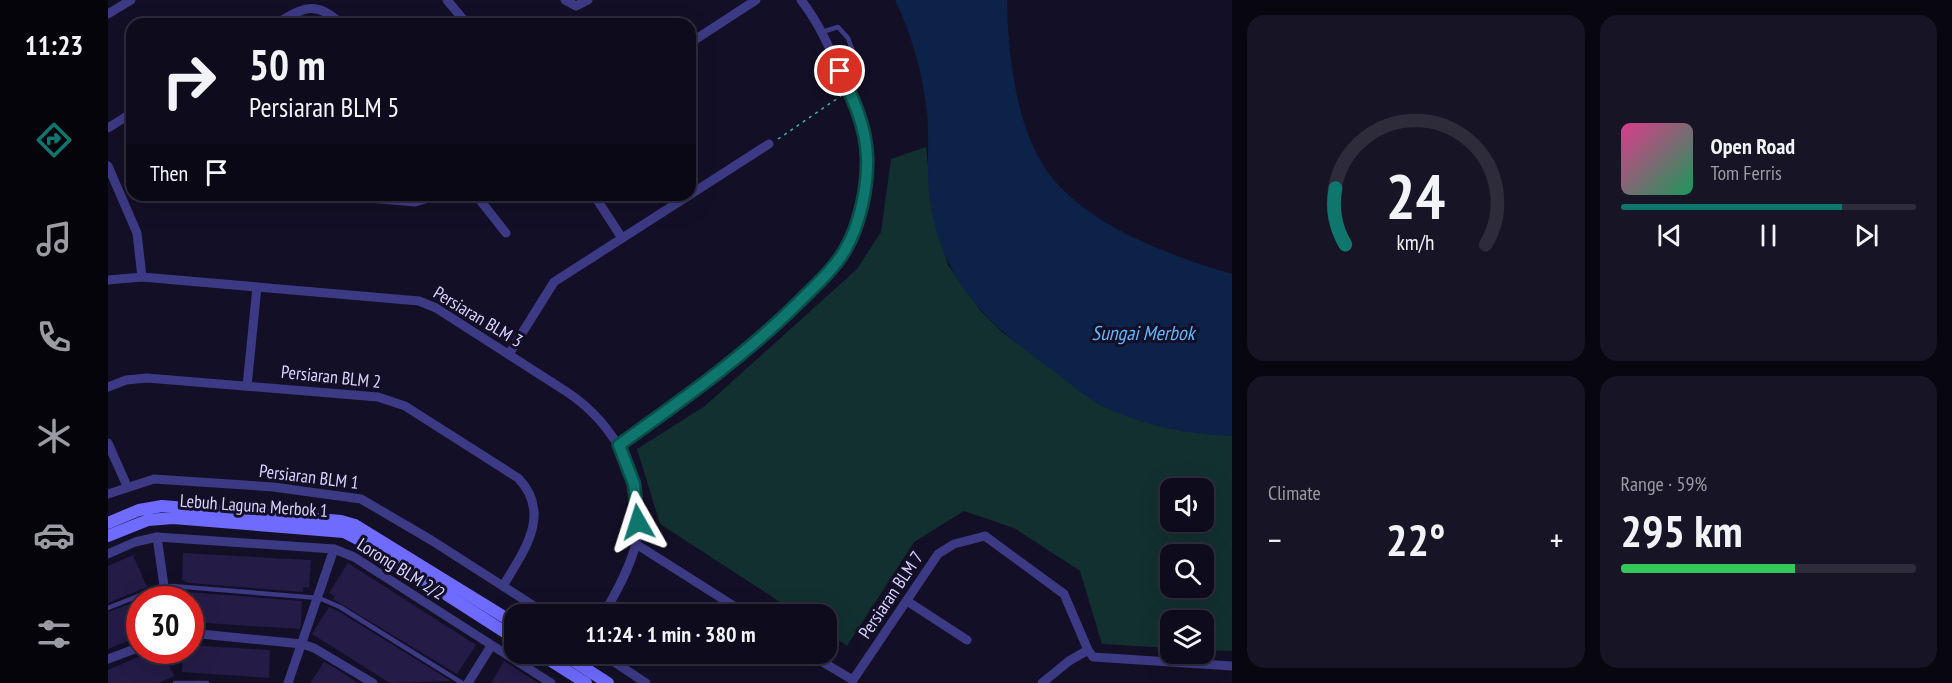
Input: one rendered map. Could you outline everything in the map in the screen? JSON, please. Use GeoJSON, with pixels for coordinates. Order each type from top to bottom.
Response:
{"type":"FeatureCollection","features":[{"type":"Feature","properties":{"kind":"street"},"geometry":{"type":"LineString","coordinates":[[108,15],[131,0]]}},
{"type":"Feature","properties":{"kind":"street"},"geometry":{"type":"LineString","coordinates":[[447,0],[462,18]]}},
{"type":"Feature","properties":{"kind":"street"},"geometry":{"type":"LineString","coordinates":[[565,0],[576,6],[588,0]]}},
{"type":"Feature","properties":{"kind":"street"},"geometry":{"type":"LineString","coordinates":[[696,39],[756,0]]}},
{"type":"Feature","properties":{"kind":"street"},"geometry":{"type":"LineString","coordinates":[[619,445],[703,386],[791,309],[839,261],[853,233],[867,171],[864,130],[822,32],[801,0]]}},
{"type":"Feature","properties":{"kind":"street"},"geometry":{"type":"LineString","coordinates":[[285,18],[296,11],[315,5],[329,10],[336,18]]}},
{"type":"Feature","properties":{"kind":"street"},"geometry":{"type":"LineString","coordinates":[[108,128],[126,117]]}},
{"type":"Feature","properties":{"kind":"street"},"geometry":{"type":"LineString","coordinates":[[696,191],[769,144]]}},
{"type":"Feature","properties":{"kind":"street"},"geometry":{"type":"LineString","coordinates":[[108,166],[137,233],[142,277]]}},
{"type":"Feature","properties":{"kind":"street"},"geometry":{"type":"LineString","coordinates":[[481,201],[506,233]]}},
{"type":"Feature","properties":{"kind":"street"},"geometry":{"type":"LineString","coordinates":[[598,201],[622,238]]}},
{"type":"Feature","properties":{"kind":"street"},"geometry":{"type":"LineString","coordinates":[[508,354],[554,282],[680,201]]}},
{"type":"Feature","properties":{"kind":"street","name":"Persiaran BLM 3"},"geometry":{"type":"LineString","coordinates":[[108,280],[142,277],[418,301],[436,308],[508,354],[574,397],[619,445],[630,471],[637,503],[636,544],[626,571],[609,604]]}},
{"type":"Feature","properties":{"kind":"street"},"geometry":{"type":"LineString","coordinates":[[247,386],[257,287]]}},
{"type":"Feature","properties":{"kind":"street","name":"Persiaran BLM 2"},"geometry":{"type":"LineString","coordinates":[[108,387],[126,380],[147,378],[378,397],[398,402],[519,478],[531,497],[536,522],[532,537],[503,586]]}},
{"type":"Feature","properties":{"kind":"street"},"geometry":{"type":"LineString","coordinates":[[108,443],[127,486]]}},
{"type":"Feature","properties":{"kind":"street","name":"Persiaran BLM 1"},"geometry":{"type":"LineString","coordinates":[[108,495],[127,486],[154,479],[273,488],[361,499],[531,604]]}},
{"type":"Feature","properties":{"kind":"street","name":"Lebuh Laguna Merbok 1"},"geometry":{"type":"LineString","coordinates":[[108,523],[139,510],[162,506],[341,521],[373,534],[504,617]]}},
{"type":"Feature","properties":{"kind":"street","name":"Lebuh Laguna Merbok 1"},"geometry":{"type":"LineString","coordinates":[[108,536],[148,520],[173,518],[344,532],[369,545],[504,632]]}},
{"type":"Feature","properties":{"kind":"street","name":"Persiaran BLM 7"},"geometry":{"type":"LineString","coordinates":[[825,664],[855,682],[942,550],[954,544],[986,536],[1064,594],[1088,651]]}},
{"type":"Feature","properties":{"kind":"street"},"geometry":{"type":"LineString","coordinates":[[157,537],[163,586]]}},
{"type":"Feature","properties":{"kind":"street","name":"Lorong BLM 2/2"},"geometry":{"type":"LineString","coordinates":[[108,554],[135,542],[157,537],[334,549],[354,557],[551,683]]}},
{"type":"Feature","properties":{"kind":"street"},"geometry":{"type":"LineString","coordinates":[[636,544],[731,604]]}},
{"type":"Feature","properties":{"kind":"street"},"geometry":{"type":"LineString","coordinates":[[288,683],[334,549]]}},
{"type":"Feature","properties":{"kind":"street"},"geometry":{"type":"LineString","coordinates":[[907,601],[967,640]]}},
{"type":"Feature","properties":{"kind":"street"},"geometry":{"type":"LineString","coordinates":[[204,634],[302,644],[314,648],[373,683]]}},
{"type":"Feature","properties":{"kind":"street"},"geometry":{"type":"LineString","coordinates":[[468,683],[492,646]]}},
{"type":"Feature","properties":{"kind":"street"},"geometry":{"type":"LineString","coordinates":[[1042,683],[1068,662],[1088,651],[1093,657],[1103,660],[1232,666]]}},
{"type":"Feature","properties":{"kind":"street"},"geometry":{"type":"LineString","coordinates":[[108,659],[126,652]]}},
{"type":"Feature","properties":{"kind":"street"},"geometry":{"type":"LineString","coordinates":[[575,664],[586,683]]}},
{"type":"Feature","properties":{"kind":"street"},"geometry":{"type":"LineString","coordinates":[[577,664],[608,683]]}},
{"type":"Feature","properties":{"kind":"street"},"geometry":{"type":"LineString","coordinates":[[617,664],[646,683]]}},
{"type":"Feature","properties":{"kind":"lane"},"geometry":{"type":"LineString","coordinates":[[822,32],[838,27],[848,38],[861,73],[847,87]]}},
{"type":"Feature","properties":{"kind":"lane"},"geometry":{"type":"LineString","coordinates":[[204,588],[319,598],[340,607],[462,683]]}},
{"type":"Feature","properties":{"kind":"lane"},"geometry":{"type":"LineString","coordinates":[[108,608],[126,601]]}},
{"type":"Feature","properties":{"kind":"lane"},"geometry":{"type":"LineString","coordinates":[[175,683],[207,683]]}},
{"type":"Feature","properties":{"kind":"path"},"geometry":{"type":"LineString","coordinates":[[769,144],[847,87]]}},
{"type":"Feature","properties":{"kind":"green space"},"geometry":{"type":"Polygon","coordinates":[[[300,14],[314,18],[294,18],[300,14]]]}},
{"type":"Feature","properties":{"kind":"green space"},"geometry":{"type":"Polygon","coordinates":[[[926,147],[932,212],[948,265],[980,310],[1002,332],[1103,406],[1166,426],[1232,436],[1232,651],[1214,650],[1214,610],[1160,610],[1160,647],[1102,644],[1080,571],[1014,528],[964,511],[914,542],[847,646],[837,639],[837,604],[783,604],[660,524],[637,449],[705,406],[857,269],[881,232],[891,159],[926,147]]]}},
{"type":"Feature","properties":{"kind":"water","name":"Sungai Merbok"},"geometry":{"type":"Polygon","coordinates":[[[895,0],[1007,0],[1009,44],[1016,91],[1029,137],[1050,175],[1087,210],[1109,224],[1158,248],[1232,274],[1232,436],[1200,434],[1166,428],[1104,407],[1084,395],[1010,338],[976,304],[961,284],[939,240],[929,188],[928,125],[923,84],[912,41],[895,0]]]}},
{"type":"Feature","properties":{"kind":"building"},"geometry":{"type":"Polygon","coordinates":[[[183,553],[311,560],[309,588],[303,587],[303,592],[189,583],[182,580],[183,553]]]}},
{"type":"Feature","properties":{"kind":"building"},"geometry":{"type":"Polygon","coordinates":[[[133,555],[147,586],[126,586],[126,596],[108,603],[108,566],[133,555]]]}},
{"type":"Feature","properties":{"kind":"building"},"geometry":{"type":"Polygon","coordinates":[[[348,563],[476,645],[457,674],[333,599],[335,596],[329,593],[348,563]]]}},
{"type":"Feature","properties":{"kind":"building"},"geometry":{"type":"Polygon","coordinates":[[[204,593],[302,601],[300,629],[204,623],[204,593]]]}},
{"type":"Feature","properties":{"kind":"building"},"geometry":{"type":"Polygon","coordinates":[[[126,605],[126,642],[108,649],[108,612],[126,605]]]}},
{"type":"Feature","properties":{"kind":"building"},"geometry":{"type":"Polygon","coordinates":[[[329,607],[451,681],[390,683],[312,634],[329,607]]]}},
{"type":"Feature","properties":{"kind":"building"},"geometry":{"type":"Polygon","coordinates":[[[204,646],[270,650],[269,678],[182,672],[182,664],[204,664],[204,646]]]}},
{"type":"Feature","properties":{"kind":"building"},"geometry":{"type":"Polygon","coordinates":[[[504,661],[504,664],[509,664],[538,683],[491,683],[504,661]]]}},
{"type":"Feature","properties":{"kind":"building"},"geometry":{"type":"Polygon","coordinates":[[[126,662],[168,664],[174,676],[158,683],[108,683],[108,670],[126,662]]]}},
{"type":"Feature","properties":{"kind":"building"},"geometry":{"type":"Polygon","coordinates":[[[324,662],[337,669],[358,683],[310,683],[324,662]]]}},
{"type":"Feature","properties":{"kind":"route"},"geometry":{"type":"LineString","coordinates":[[638,522],[634,484],[619,445],[703,386],[783,318],[839,261],[847,247],[856,223],[866,182],[867,157],[864,130],[840,71]]}}]}
